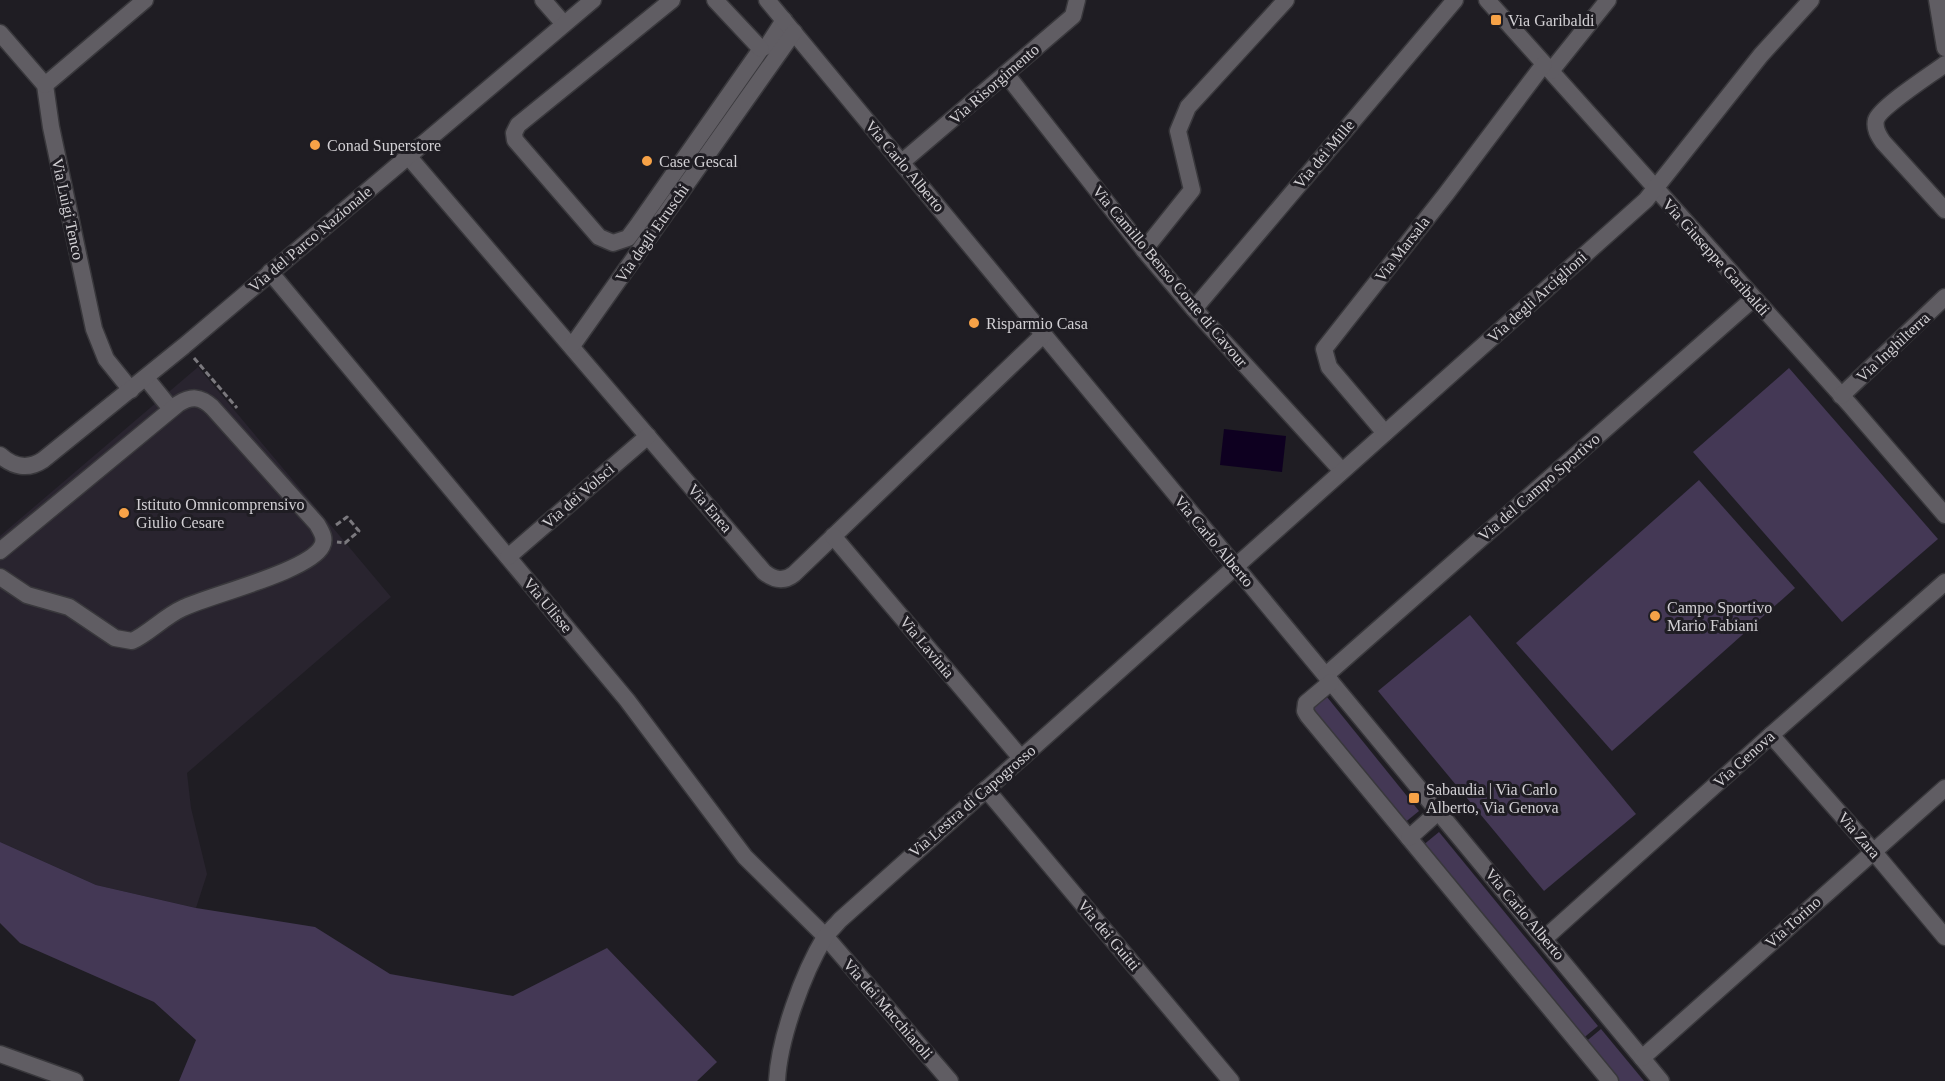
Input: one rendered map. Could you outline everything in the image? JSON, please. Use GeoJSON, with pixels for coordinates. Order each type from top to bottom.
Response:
{"type":"FeatureCollection","features":[{"type":"Feature","properties":{"kind":"street"},"geometry":{"type":"LineString","coordinates":[[0,33],[45,85],[145,0]]}},
{"type":"Feature","properties":{"kind":"street"},"geometry":{"type":"LineString","coordinates":[[543,0],[564,24]]}},
{"type":"Feature","properties":{"kind":"street","name":"Via del Parco Nazionale"},"geometry":{"type":"LineString","coordinates":[[0,455],[22,466],[33,466],[43,460],[146,378],[593,0]]}},
{"type":"Feature","properties":{"kind":"street"},"geometry":{"type":"LineString","coordinates":[[672,0],[518,125],[514,133],[515,140],[599,237],[613,243],[628,238],[761,49],[789,26]]}},
{"type":"Feature","properties":{"kind":"street"},"geometry":{"type":"LineString","coordinates":[[715,0],[761,49]]}},
{"type":"Feature","properties":{"kind":"street","name":"Via Carlo Alberto"},"geometry":{"type":"LineString","coordinates":[[767,0],[1661,1081]]}},
{"type":"Feature","properties":{"kind":"street","name":"Via Risorgimento"},"geometry":{"type":"LineString","coordinates":[[902,162],[1073,15],[1077,0]]}},
{"type":"Feature","properties":{"kind":"street"},"geometry":{"type":"LineString","coordinates":[[1144,250],[1192,190],[1178,131],[1188,107],[1286,0]]}},
{"type":"Feature","properties":{"kind":"street","name":"Via dei Mille"},"geometry":{"type":"LineString","coordinates":[[1194,309],[1455,0]]}},
{"type":"Feature","properties":{"kind":"street","name":"Via Giuseppe Garibaldi"},"geometry":{"type":"LineString","coordinates":[[1486,0],[1945,515]]}},
{"type":"Feature","properties":{"kind":"street"},"geometry":{"type":"LineString","coordinates":[[1548,68],[1608,0]]}},
{"type":"Feature","properties":{"kind":"street","name":"Via degli Arciglioni"},"geometry":{"type":"LineString","coordinates":[[1236,567],[1656,189],[1761,55],[1811,0]]}},
{"type":"Feature","properties":{"kind":"street"},"geometry":{"type":"LineString","coordinates":[[1937,0],[1945,48]]}},
{"type":"Feature","properties":{"kind":"street","name":"Via degli Etruschi"},"geometry":{"type":"LineString","coordinates":[[572,346],[789,26]]}},
{"type":"Feature","properties":{"kind":"street"},"geometry":{"type":"LineString","coordinates":[[1945,64],[1882,110],[1875,124],[1882,142],[1945,210]]}},
{"type":"Feature","properties":{"kind":"street","name":"Via Marsala"},"geometry":{"type":"LineString","coordinates":[[1385,433],[1329,367],[1324,349],[1548,68]]}},
{"type":"Feature","properties":{"kind":"street","name":"Via Camillo Benso Conte di Cavour"},"geometry":{"type":"LineString","coordinates":[[1006,74],[1144,250],[1194,309],[1342,471]]}},
{"type":"Feature","properties":{"kind":"street","name":"Via Luigi Tenco"},"geometry":{"type":"LineString","coordinates":[[45,85],[51,126],[94,329],[106,359],[131,390]]}},
{"type":"Feature","properties":{"kind":"street","name":"Via Enea"},"geometry":{"type":"LineString","coordinates":[[408,156],[764,572],[779,579],[790,577],[1044,334]]}},
{"type":"Feature","properties":{"kind":"street","name":"Via Ulisse"},"geometry":{"type":"LineString","coordinates":[[270,272],[627,700],[745,857],[825,936]]}},
{"type":"Feature","properties":{"kind":"street","name":"Via Inghilterra"},"geometry":{"type":"LineString","coordinates":[[1840,396],[1945,297]]}},
{"type":"Feature","properties":{"kind":"street","name":"Via del Campo Sportivo"},"geometry":{"type":"LineString","coordinates":[[1409,838],[1305,711],[1309,699],[1328,678],[1753,298]]}},
{"type":"Feature","properties":{"kind":"street"},"geometry":{"type":"LineString","coordinates":[[146,378],[171,409]]}},
{"type":"Feature","properties":{"kind":"street"},"geometry":{"type":"LineString","coordinates":[[0,551],[171,409],[190,398],[202,399],[212,407],[317,524],[323,541],[319,550],[287,570],[183,608],[137,639],[127,641],[116,638],[69,607],[27,595],[0,577]]}},
{"type":"Feature","properties":{"kind":"street","name":"Via dei Volsci"},"geometry":{"type":"LineString","coordinates":[[508,557],[648,436]]}},
{"type":"Feature","properties":{"kind":"street","name":"Via Lavinia"},"geometry":{"type":"LineString","coordinates":[[833,536],[1022,758]]}},
{"type":"Feature","properties":{"kind":"street","name":"Via Lestra di Capogrosso"},"geometry":{"type":"LineString","coordinates":[[777,1081],[781,1053],[791,1015],[825,936],[858,902],[1236,567]]}},
{"type":"Feature","properties":{"kind":"street","name":"Via Genova"},"geometry":{"type":"LineString","coordinates":[[1545,938],[1770,735],[1945,582]]}},
{"type":"Feature","properties":{"kind":"street","name":"Via Zara"},"geometry":{"type":"LineString","coordinates":[[1770,735],[1873,851],[1945,937]]}},
{"type":"Feature","properties":{"kind":"street","name":"Via Torino"},"geometry":{"type":"LineString","coordinates":[[1642,1058],[1945,788]]}},
{"type":"Feature","properties":{"kind":"street","name":"Via dei Guitti"},"geometry":{"type":"LineString","coordinates":[[986,789],[1231,1081]]}},
{"type":"Feature","properties":{"kind":"street"},"geometry":{"type":"LineString","coordinates":[[1439,811],[1409,838],[1610,1081]]}},
{"type":"Feature","properties":{"kind":"street","name":"Via dei Macchiaroli"},"geometry":{"type":"LineString","coordinates":[[825,936],[950,1081]]}},
{"type":"Feature","properties":{"kind":"street"},"geometry":{"type":"LineString","coordinates":[[0,1054],[75,1081]]}},
{"type":"Feature","properties":{"kind":"shaded area"},"geometry":{"type":"Polygon","coordinates":[[[198,367],[391,597],[187,773],[191,808],[207,874],[196,908],[96,885],[0,842],[0,536],[198,367]]]}},
{"type":"Feature","properties":{"kind":"shaded area"},"geometry":{"type":"Polygon","coordinates":[[[1789,368],[1938,539],[1842,622],[1693,452],[1789,368]]]}},
{"type":"Feature","properties":{"kind":"shaded area"},"geometry":{"type":"Polygon","coordinates":[[[1224,429],[1286,436],[1282,472],[1220,465],[1224,429]]]}},
{"type":"Feature","properties":{"kind":"shaded area","name":"Campo Sportivo Mario Fabiani"},"geometry":{"type":"Polygon","coordinates":[[[1699,480],[1795,588],[1612,751],[1516,643],[1699,480]]]}},
{"type":"Feature","properties":{"kind":"shaded area"},"geometry":{"type":"Polygon","coordinates":[[[1470,615],[1636,814],[1544,891],[1378,691],[1470,615]]]}},
{"type":"Feature","properties":{"kind":"shaded area"},"geometry":{"type":"Polygon","coordinates":[[[1327,697],[1419,811],[1403,824],[1311,709],[1327,697]]]}},
{"type":"Feature","properties":{"kind":"shaded area"},"geometry":{"type":"Polygon","coordinates":[[[1439,832],[1598,1026],[1581,1040],[1422,846],[1439,832]]]}},
{"type":"Feature","properties":{"kind":"shaded area"},"geometry":{"type":"Polygon","coordinates":[[[0,842],[96,885],[196,908],[315,927],[390,974],[513,996],[607,948],[717,1062],[697,1081],[179,1081],[196,1040],[154,1002],[20,943],[0,923],[0,842]]]}},
{"type":"Feature","properties":{"kind":"shaded area"},"geometry":{"type":"Polygon","coordinates":[[[1601,1029],[1644,1081],[1613,1081],[1583,1044],[1601,1029]]]}},
{"type":"Feature","properties":{"kind":"place","name":"Via Garibaldi"},"geometry":{"type":"Point","coordinates":[1496,20]}},
{"type":"Feature","properties":{"kind":"place","name":"Conad Superstore"},"geometry":{"type":"Point","coordinates":[315,145]}},
{"type":"Feature","properties":{"kind":"place","name":"Case Gescal"},"geometry":{"type":"Point","coordinates":[647,161]}},
{"type":"Feature","properties":{"kind":"place","name":"Risparmio Casa"},"geometry":{"type":"Point","coordinates":[974,323]}},
{"type":"Feature","properties":{"kind":"place","name":"Istituto Omnicomprensivo Giulio Cesare"},"geometry":{"type":"Point","coordinates":[124,513]}},
{"type":"Feature","properties":{"kind":"place","name":"Campo Sportivo Mario Fabiani"},"geometry":{"type":"Point","coordinates":[1655,616]}},
{"type":"Feature","properties":{"kind":"place","name":"Sabaudia | Via Carlo Alberto, Via Genova"},"geometry":{"type":"Point","coordinates":[1414,798]}}]}
